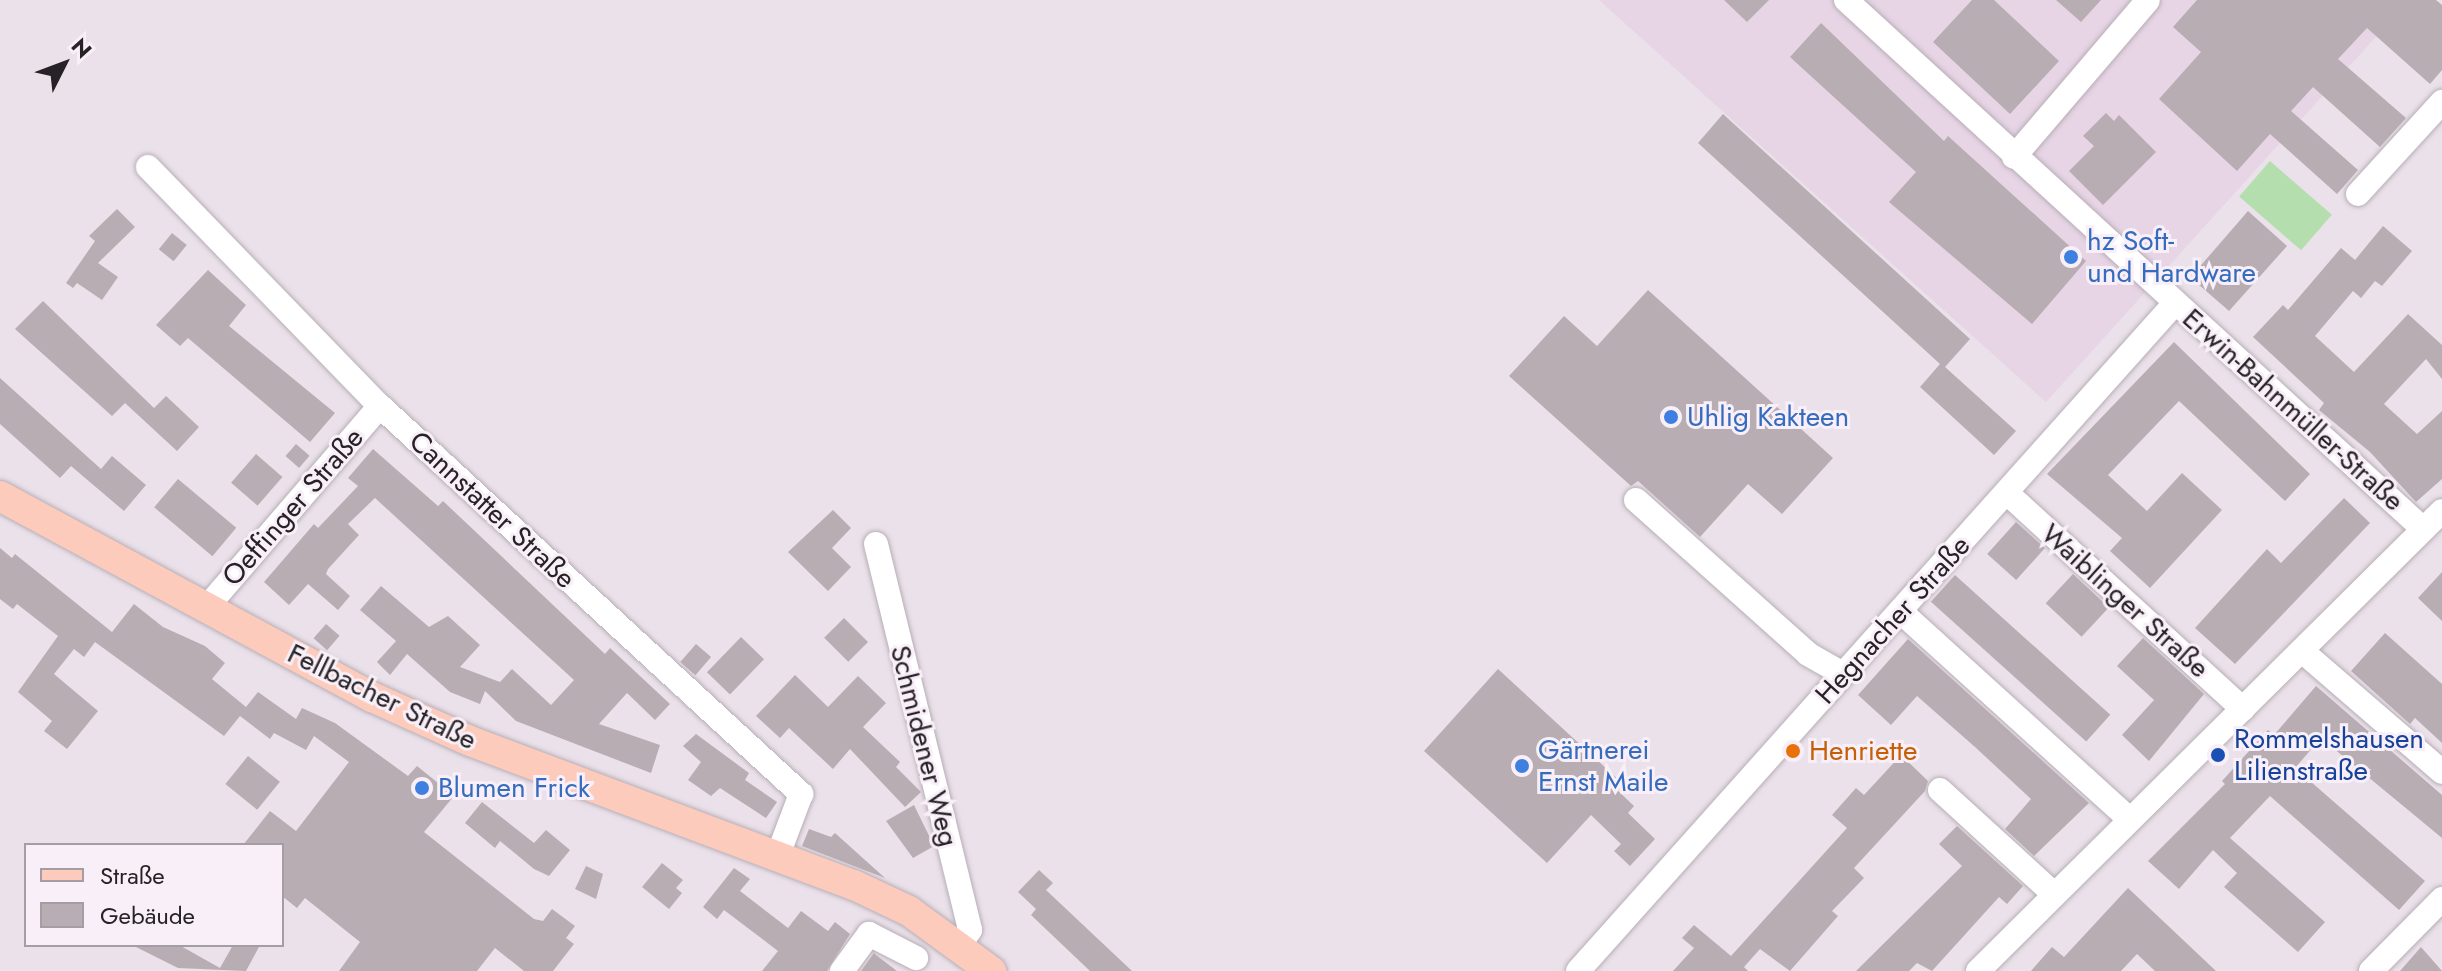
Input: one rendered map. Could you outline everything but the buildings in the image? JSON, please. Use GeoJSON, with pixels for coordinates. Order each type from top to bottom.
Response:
{"type":"FeatureCollection","features":[{"type":"Feature","properties":{"kind":"main road","name":"Fellbacher Straße"},"geometry":{"type":"LineString","coordinates":[[0,496],[372,697],[470,741],[778,855],[909,911],[991,971]]}},
{"type":"Feature","properties":{"kind":"street","name":"Erwin-Bahnmüller-Straße"},"geometry":{"type":"LineString","coordinates":[[1846,0],[2422,528]]}},
{"type":"Feature","properties":{"kind":"street"},"geometry":{"type":"LineString","coordinates":[[2014,157],[2148,0]]}},
{"type":"Feature","properties":{"kind":"street"},"geometry":{"type":"LineString","coordinates":[[2358,194],[2442,102]]}},
{"type":"Feature","properties":{"kind":"street","name":"Cannstatter Straße"},"geometry":{"type":"LineString","coordinates":[[148,167],[380,406],[801,794],[778,855]]}},
{"type":"Feature","properties":{"kind":"street","name":"Hegnacher Straße"},"geometry":{"type":"LineString","coordinates":[[1578,971],[2175,303]]}},
{"type":"Feature","properties":{"kind":"street","name":"Oeffinger Straße"},"geometry":{"type":"LineString","coordinates":[[207,607],[380,406]]}},
{"type":"Feature","properties":{"kind":"street","name":"Waiblinger Straße"},"geometry":{"type":"LineString","coordinates":[[2007,493],[2243,709]]}},
{"type":"Feature","properties":{"kind":"street"},"geometry":{"type":"LineString","coordinates":[[1636,500],[1808,654],[1843,674]]}},
{"type":"Feature","properties":{"kind":"street"},"geometry":{"type":"LineString","coordinates":[[1985,969],[2054,894],[2442,511]]}},
{"type":"Feature","properties":{"kind":"street","name":"Schmidener Weg"},"geometry":{"type":"LineString","coordinates":[[876,544],[970,930],[959,946]]}},
{"type":"Feature","properties":{"kind":"street"},"geometry":{"type":"LineString","coordinates":[[1900,611],[2129,819]]}},
{"type":"Feature","properties":{"kind":"street"},"geometry":{"type":"LineString","coordinates":[[2302,651],[2442,772]]}},
{"type":"Feature","properties":{"kind":"street"},"geometry":{"type":"LineString","coordinates":[[1940,790],[2054,894]]}},
{"type":"Feature","properties":{"kind":"street"},"geometry":{"type":"LineString","coordinates":[[2371,971],[2442,899]]}},
{"type":"Feature","properties":{"kind":"street"},"geometry":{"type":"LineString","coordinates":[[842,971],[869,934],[921,964]]}},
{"type":"Feature","properties":{"kind":"shaded area"},"geometry":{"type":"Polygon","coordinates":[[[1599,0],[2409,0],[2046,402],[1599,0]]]}},
{"type":"Feature","properties":{"kind":"green space"},"geometry":{"type":"Polygon","coordinates":[[[2270,161],[2332,215],[2301,250],[2239,196],[2270,161]]]}},
{"type":"Feature","properties":{"kind":"place","name":"hz Soft- und Hardware"},"geometry":{"type":"Point","coordinates":[2071,257]}},
{"type":"Feature","properties":{"kind":"place","name":"Uhlig Kakteen"},"geometry":{"type":"Point","coordinates":[1671,417]}},
{"type":"Feature","properties":{"kind":"place","name":"Henriette"},"geometry":{"type":"Point","coordinates":[1793,751]}},
{"type":"Feature","properties":{"kind":"place","name":"Rommelshausen Lilienstraße"},"geometry":{"type":"Point","coordinates":[2218,755]}},
{"type":"Feature","properties":{"kind":"place","name":"Gärtnerei Ernst Maile"},"geometry":{"type":"Point","coordinates":[1522,766]}},
{"type":"Feature","properties":{"kind":"place","name":"Blumen Frick"},"geometry":{"type":"Point","coordinates":[422,788]}}]}
